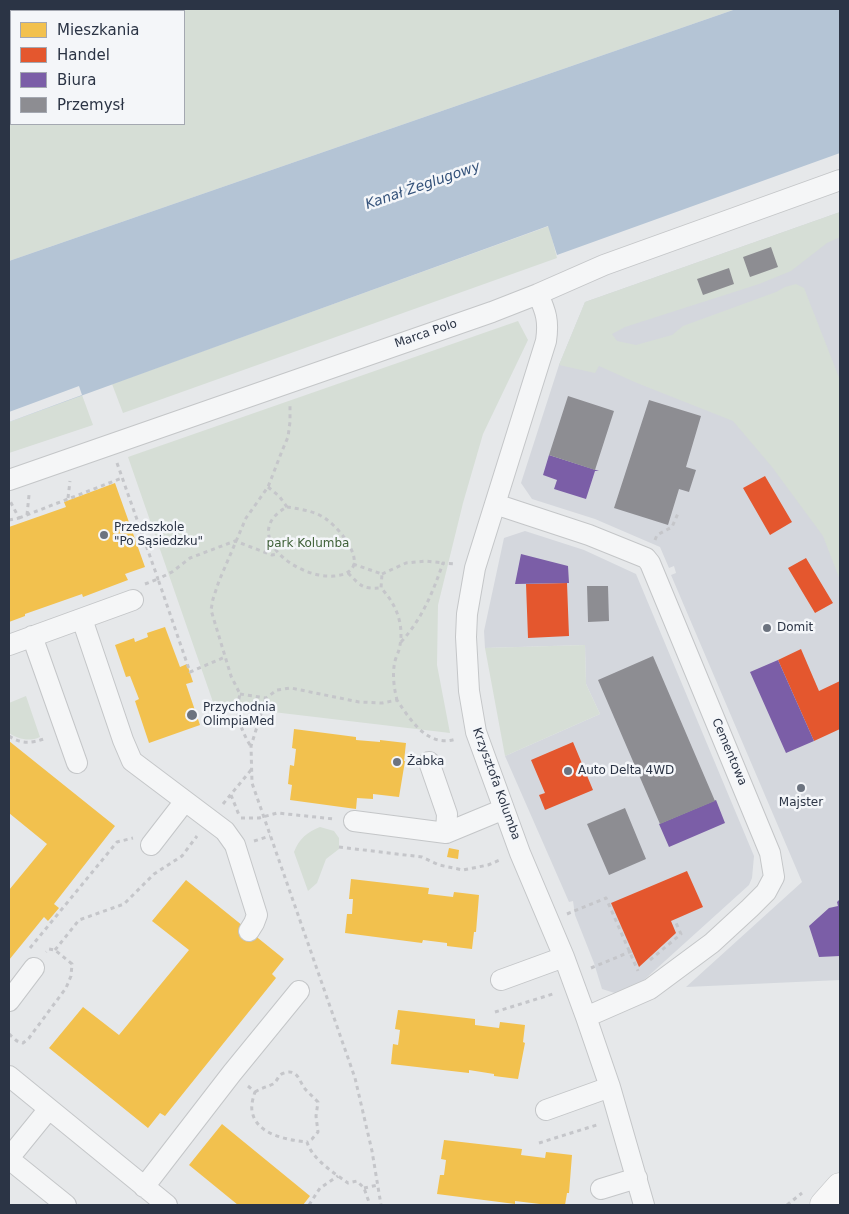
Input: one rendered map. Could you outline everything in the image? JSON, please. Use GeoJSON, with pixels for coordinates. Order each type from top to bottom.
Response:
{"type":"FeatureCollection","features":[{"type":"Feature","properties":{"kind":"main road"},"geometry":{"type":"LineString","coordinates":[[824,1205],[840,1188]]}},
{"type":"Feature","properties":{"kind":"street","name":"Marca Polo"},"geometry":{"type":"LineString","coordinates":[[9,480],[538,294],[604,265],[840,180]]}},
{"type":"Feature","properties":{"kind":"street","name":"Krzysztofa Kolumba"},"geometry":{"type":"LineString","coordinates":[[538,294],[546,312],[548,325],[546,341],[475,568],[466,637],[469,691],[476,732],[520,852],[564,957],[586,1017],[610,1087],[644,1205]]}},
{"type":"Feature","properties":{"kind":"street"},"geometry":{"type":"LineString","coordinates":[[495,504],[589,534],[646,558]]}},
{"type":"Feature","properties":{"kind":"street","name":"Cementowa"},"geometry":{"type":"LineString","coordinates":[[586,1017],[650,990],[712,943],[766,892],[774,877],[770,852],[760,825],[650,563],[646,558]]}},
{"type":"Feature","properties":{"kind":"street"},"geometry":{"type":"LineString","coordinates":[[9,644],[133,600]]}},
{"type":"Feature","properties":{"kind":"street"},"geometry":{"type":"LineString","coordinates":[[82,618],[123,740],[132,761],[224,831],[235,845],[257,915],[249,930]]}},
{"type":"Feature","properties":{"kind":"street"},"geometry":{"type":"LineString","coordinates":[[32,636],[77,763]]}},
{"type":"Feature","properties":{"kind":"street"},"geometry":{"type":"LineString","coordinates":[[429,762],[447,814],[446,832]]}},
{"type":"Feature","properties":{"kind":"street"},"geometry":{"type":"LineString","coordinates":[[151,845],[185,801]]}},
{"type":"Feature","properties":{"kind":"street"},"geometry":{"type":"LineString","coordinates":[[354,821],[446,832],[504,809]]}},
{"type":"Feature","properties":{"kind":"street"},"geometry":{"type":"LineString","coordinates":[[501,980],[564,957]]}},
{"type":"Feature","properties":{"kind":"street"},"geometry":{"type":"LineString","coordinates":[[9,1000],[31,961]]}},
{"type":"Feature","properties":{"kind":"street"},"geometry":{"type":"LineString","coordinates":[[144,1187],[232,1073],[299,991]]}},
{"type":"Feature","properties":{"kind":"street"},"geometry":{"type":"LineString","coordinates":[[9,1076],[48,1110],[167,1205]]}},
{"type":"Feature","properties":{"kind":"street"},"geometry":{"type":"LineString","coordinates":[[546,1110],[610,1087]]}},
{"type":"Feature","properties":{"kind":"street"},"geometry":{"type":"LineString","coordinates":[[48,1110],[9,1158],[66,1205]]}},
{"type":"Feature","properties":{"kind":"street"},"geometry":{"type":"LineString","coordinates":[[601,1190],[637,1178]]}},
{"type":"Feature","properties":{"kind":"path"},"geometry":{"type":"LineString","coordinates":[[251,746],[242,732],[237,705],[240,694],[231,676],[225,657],[212,610],[213,598],[246,518],[268,487],[288,437],[290,422],[289,398],[284,384]]}},
{"type":"Feature","properties":{"kind":"path"},"geometry":{"type":"LineString","coordinates":[[114,454],[190,672],[225,657]]}},
{"type":"Feature","properties":{"kind":"path"},"geometry":{"type":"LineString","coordinates":[[9,520],[19,518],[122,478]]}},
{"type":"Feature","properties":{"kind":"path"},"geometry":{"type":"LineString","coordinates":[[68,498],[70,480]]}},
{"type":"Feature","properties":{"kind":"path"},"geometry":{"type":"LineString","coordinates":[[268,487],[279,496],[287,507],[316,514],[330,522],[352,549],[354,564],[348,572],[342,576],[328,577],[309,574],[288,563],[278,554],[272,543],[270,526],[273,517],[287,507]]}},
{"type":"Feature","properties":{"kind":"path"},"geometry":{"type":"LineString","coordinates":[[27,515],[29,494]]}},
{"type":"Feature","properties":{"kind":"path"},"geometry":{"type":"LineString","coordinates":[[10,501],[19,518]]}},
{"type":"Feature","properties":{"kind":"path"},"geometry":{"type":"LineString","coordinates":[[646,558],[657,535],[672,527],[679,511]]}},
{"type":"Feature","properties":{"kind":"path"},"geometry":{"type":"LineString","coordinates":[[158,579],[172,572],[190,558],[235,542],[272,555],[278,554]]}},
{"type":"Feature","properties":{"kind":"path"},"geometry":{"type":"LineString","coordinates":[[354,564],[382,574],[406,563],[426,561],[458,565]]}},
{"type":"Feature","properties":{"kind":"path"},"geometry":{"type":"LineString","coordinates":[[400,644],[412,629],[425,607],[434,590],[443,563]]}},
{"type":"Feature","properties":{"kind":"path"},"geometry":{"type":"LineString","coordinates":[[348,572],[358,584],[365,588],[381,588],[387,594],[398,613],[401,624],[400,644],[394,671],[397,700],[409,718],[425,734],[435,740],[446,742],[476,732]]}},
{"type":"Feature","properties":{"kind":"path"},"geometry":{"type":"LineString","coordinates":[[381,588],[382,574]]}},
{"type":"Feature","properties":{"kind":"path"},"geometry":{"type":"LineString","coordinates":[[381,1205],[355,1078],[252,783],[251,746],[266,698],[278,690],[291,688],[359,702],[382,703],[397,700]]}},
{"type":"Feature","properties":{"kind":"path"},"geometry":{"type":"LineString","coordinates":[[240,694],[266,698]]}},
{"type":"Feature","properties":{"kind":"path"},"geometry":{"type":"LineString","coordinates":[[9,736],[27,744],[66,730]]}},
{"type":"Feature","properties":{"kind":"path"},"geometry":{"type":"LineString","coordinates":[[55,950],[80,920],[124,904],[154,874],[182,856],[252,770]]}},
{"type":"Feature","properties":{"kind":"path"},"geometry":{"type":"LineString","coordinates":[[231,795],[240,818]]}},
{"type":"Feature","properties":{"kind":"path"},"geometry":{"type":"LineString","coordinates":[[264,817],[277,813],[354,821]]}},
{"type":"Feature","properties":{"kind":"path"},"geometry":{"type":"LineString","coordinates":[[31,961],[117,842],[139,836],[151,845]]}},
{"type":"Feature","properties":{"kind":"path"},"geometry":{"type":"LineString","coordinates":[[339,847],[422,857],[439,865],[463,870],[488,865],[520,852]]}},
{"type":"Feature","properties":{"kind":"path"},"geometry":{"type":"LineString","coordinates":[[9,1034],[17,1041],[23,1043],[29,1038],[66,988],[71,976],[72,964],[55,950],[49,949],[38,961],[31,961]]}},
{"type":"Feature","properties":{"kind":"path"},"geometry":{"type":"LineString","coordinates":[[583,971],[632,951]]}},
{"type":"Feature","properties":{"kind":"path"},"geometry":{"type":"LineString","coordinates":[[495,1012],[564,991]]}},
{"type":"Feature","properties":{"kind":"path"},"geometry":{"type":"LineString","coordinates":[[284,1072],[295,1073],[299,1076],[305,1090],[318,1102],[316,1116],[318,1132],[307,1142],[289,1141],[276,1137],[265,1130],[254,1118],[251,1109],[255,1092],[261,1087],[272,1084],[284,1072]]}},
{"type":"Feature","properties":{"kind":"path"},"geometry":{"type":"LineString","coordinates":[[232,1073],[255,1092]]}},
{"type":"Feature","properties":{"kind":"path"},"geometry":{"type":"LineString","coordinates":[[539,1143],[608,1121]]}},
{"type":"Feature","properties":{"kind":"path"},"geometry":{"type":"LineString","coordinates":[[307,1142],[310,1152],[338,1176],[348,1183],[357,1181],[364,1188],[370,1205]]}},
{"type":"Feature","properties":{"kind":"path"},"geometry":{"type":"LineString","coordinates":[[308,1205],[320,1188],[338,1176]]}},
{"type":"Feature","properties":{"kind":"path"},"geometry":{"type":"LineString","coordinates":[[364,1188],[378,1185]]}},
{"type":"Feature","properties":{"kind":"shaded area"},"geometry":{"type":"Polygon","coordinates":[[[840,212],[840,980],[686,987],[802,882],[671,575],[676,573],[674,566],[669,568],[660,547],[595,519],[532,499],[521,483],[559,365],[585,302],[840,212]]]}},
{"type":"Feature","properties":{"kind":"shaded area"},"geometry":{"type":"Polygon","coordinates":[[[525,531],[584,550],[636,574],[754,856],[752,878],[749,885],[634,989],[618,994],[602,989],[575,915],[573,901],[569,902],[505,756],[600,714],[586,684],[585,645],[485,648],[484,631],[504,538],[525,531]]]}},
{"type":"Feature","properties":{"kind":"green space"},"geometry":{"type":"Polygon","coordinates":[[[9,9],[126,9],[10,10],[9,50],[9,9]]]}},
{"type":"Feature","properties":{"kind":"green space"},"geometry":{"type":"Polygon","coordinates":[[[736,9],[9,261],[9,71],[10,125],[185,125],[185,10],[180,10],[736,9]]]}},
{"type":"Feature","properties":{"kind":"green space"},"geometry":{"type":"Polygon","coordinates":[[[840,212],[840,237],[827,243],[791,271],[759,284],[625,327],[612,334],[617,341],[636,345],[672,335],[683,326],[785,287],[796,284],[804,288],[840,380],[840,580],[823,536],[772,467],[733,421],[599,366],[595,373],[559,365],[585,302],[840,212]]]}},
{"type":"Feature","properties":{"kind":"green space"},"geometry":{"type":"Polygon","coordinates":[[[549,226],[557,258],[123,413],[112,384],[549,226]]]}},
{"type":"Feature","properties":{"kind":"green space","name":"park Kolumba"},"geometry":{"type":"Polygon","coordinates":[[[518,321],[528,340],[483,434],[463,503],[438,605],[437,665],[450,733],[214,705],[128,457],[518,321]]]}},
{"type":"Feature","properties":{"kind":"green space"},"geometry":{"type":"Polygon","coordinates":[[[82,395],[93,425],[9,453],[9,422],[82,395]]]}},
{"type":"Feature","properties":{"kind":"green space"},"geometry":{"type":"Polygon","coordinates":[[[585,645],[586,684],[600,714],[505,756],[485,648],[585,645]]]}},
{"type":"Feature","properties":{"kind":"green space"},"geometry":{"type":"Polygon","coordinates":[[[26,696],[40,737],[28,740],[9,733],[9,703],[26,696]]]}},
{"type":"Feature","properties":{"kind":"green space"},"geometry":{"type":"Polygon","coordinates":[[[320,827],[334,831],[339,838],[339,849],[326,859],[317,883],[308,891],[294,852],[304,836],[320,827]]]}},
{"type":"Feature","properties":{"kind":"water","name":"Kanał Żeglugowy"},"geometry":{"type":"Polygon","coordinates":[[[736,9],[840,9],[840,153],[557,255],[548,226],[9,422],[9,261],[736,9]]]}},
{"type":"Feature","properties":{"kind":"pier"},"geometry":{"type":"Polygon","coordinates":[[[79,386],[82,395],[9,422],[9,412],[79,386]]]}},
{"type":"Feature","properties":{"kind":"building: Mieszkania"},"geometry":{"type":"Polygon","coordinates":[[[115,483],[145,567],[125,574],[128,580],[83,597],[82,594],[25,614],[25,616],[9,622],[9,527],[66,507],[64,502],[115,483]]]}},
{"type":"Feature","properties":{"kind":"building: Mieszkania"},"geometry":{"type":"Polygon","coordinates":[[[165,627],[180,667],[187,664],[193,682],[186,684],[200,725],[149,743],[135,701],[139,699],[130,676],[126,677],[115,645],[134,638],[135,642],[148,637],[147,633],[165,627]]]}},
{"type":"Feature","properties":{"kind":"building: Mieszkania"},"geometry":{"type":"Polygon","coordinates":[[[294,729],[356,737],[356,740],[406,743],[399,797],[373,794],[373,799],[357,798],[356,809],[290,800],[292,785],[288,784],[290,765],[294,766],[296,749],[292,748],[294,729]]]}},
{"type":"Feature","properties":{"kind":"building: Mieszkania"},"geometry":{"type":"Polygon","coordinates":[[[9,741],[115,826],[54,904],[59,908],[48,921],[44,917],[9,960],[9,890],[47,844],[9,813],[9,741]]]}},
{"type":"Feature","properties":{"kind":"building: Mieszkania"},"geometry":{"type":"Polygon","coordinates":[[[449,848],[459,850],[458,859],[447,857],[449,848]]]}},
{"type":"Feature","properties":{"kind":"building: Mieszkania"},"geometry":{"type":"Polygon","coordinates":[[[351,879],[429,888],[428,894],[453,897],[454,892],[479,895],[476,932],[474,932],[472,949],[447,946],[447,943],[423,940],[422,943],[345,933],[347,914],[352,914],[353,899],[349,899],[351,879]]]}},
{"type":"Feature","properties":{"kind":"building: Mieszkania"},"geometry":{"type":"Polygon","coordinates":[[[186,880],[284,959],[272,974],[276,978],[165,1116],[160,1113],[148,1128],[49,1048],[83,1007],[119,1035],[189,950],[152,921],[186,880]]]}},
{"type":"Feature","properties":{"kind":"building: Mieszkania"},"geometry":{"type":"Polygon","coordinates":[[[398,1010],[475,1019],[475,1025],[499,1028],[500,1022],[525,1025],[523,1042],[525,1043],[518,1079],[469,1070],[469,1073],[391,1064],[393,1044],[398,1045],[400,1030],[395,1029],[398,1010]]]}},
{"type":"Feature","properties":{"kind":"building: Mieszkania"},"geometry":{"type":"Polygon","coordinates":[[[222,1124],[310,1196],[303,1205],[238,1205],[189,1165],[222,1124]]]}},
{"type":"Feature","properties":{"kind":"building: Mieszkania"},"geometry":{"type":"Polygon","coordinates":[[[444,1140],[522,1149],[521,1155],[545,1158],[546,1152],[572,1155],[569,1193],[567,1193],[565,1205],[540,1205],[515,1201],[515,1204],[437,1194],[440,1175],[444,1175],[446,1160],[441,1159],[444,1140]]]}},
{"type":"Feature","properties":{"kind":"building: Handel"},"geometry":{"type":"Polygon","coordinates":[[[765,476],[792,522],[770,535],[743,488],[765,476]]]}},
{"type":"Feature","properties":{"kind":"building: Handel"},"geometry":{"type":"Polygon","coordinates":[[[806,558],[833,603],[815,613],[788,568],[806,558]]]}},
{"type":"Feature","properties":{"kind":"building: Handel"},"geometry":{"type":"Polygon","coordinates":[[[567,583],[569,636],[528,638],[526,584],[567,583]]]}},
{"type":"Feature","properties":{"kind":"building: Handel"},"geometry":{"type":"Polygon","coordinates":[[[801,649],[819,691],[840,681],[840,729],[814,741],[778,660],[801,649]]]}},
{"type":"Feature","properties":{"kind":"building: Handel"},"geometry":{"type":"Polygon","coordinates":[[[573,742],[593,790],[545,810],[539,795],[545,793],[531,760],[573,742]]]}},
{"type":"Feature","properties":{"kind":"building: Handel"},"geometry":{"type":"Polygon","coordinates":[[[687,871],[703,907],[671,921],[676,933],[639,967],[611,903],[687,871]]]}},
{"type":"Feature","properties":{"kind":"building: Biura"},"geometry":{"type":"Polygon","coordinates":[[[549,455],[599,471],[595,471],[586,499],[554,489],[557,480],[543,475],[549,455]]]}},
{"type":"Feature","properties":{"kind":"building: Biura"},"geometry":{"type":"Polygon","coordinates":[[[521,554],[568,566],[569,583],[515,584],[521,554]]]}},
{"type":"Feature","properties":{"kind":"building: Biura"},"geometry":{"type":"Polygon","coordinates":[[[778,660],[814,741],[786,753],[750,672],[778,660]]]}},
{"type":"Feature","properties":{"kind":"building: Biura"},"geometry":{"type":"Polygon","coordinates":[[[716,800],[725,823],[669,847],[659,824],[716,800]]]}},
{"type":"Feature","properties":{"kind":"building: Biura"},"geometry":{"type":"Polygon","coordinates":[[[840,899],[840,956],[819,957],[809,926],[829,908],[838,906],[837,902],[840,899]]]}},
{"type":"Feature","properties":{"kind":"building: Przemysł"},"geometry":{"type":"Polygon","coordinates":[[[771,247],[778,267],[750,277],[743,257],[771,247]]]}},
{"type":"Feature","properties":{"kind":"building: Przemysł"},"geometry":{"type":"Polygon","coordinates":[[[729,268],[734,284],[703,295],[697,279],[729,268]]]}},
{"type":"Feature","properties":{"kind":"building: Przemysł"},"geometry":{"type":"Polygon","coordinates":[[[568,396],[614,411],[595,470],[549,455],[568,396]]]}},
{"type":"Feature","properties":{"kind":"building: Przemysł"},"geometry":{"type":"Polygon","coordinates":[[[649,400],[701,416],[686,467],[696,470],[689,492],[679,489],[668,525],[614,508],[649,400]]]}},
{"type":"Feature","properties":{"kind":"building: Przemysł"},"geometry":{"type":"Polygon","coordinates":[[[587,586],[608,586],[609,621],[588,622],[587,586]]]}},
{"type":"Feature","properties":{"kind":"building: Przemysł"},"geometry":{"type":"Polygon","coordinates":[[[653,656],[715,801],[660,824],[598,680],[653,656]]]}},
{"type":"Feature","properties":{"kind":"building: Przemysł"},"geometry":{"type":"Polygon","coordinates":[[[625,808],[646,859],[609,875],[587,824],[625,808]]]}},
{"type":"Feature","properties":{"kind":"place","name":"Przedszkole \"Po Sąsiedzku\""},"geometry":{"type":"Point","coordinates":[104,535]}},
{"type":"Feature","properties":{"kind":"place","name":"Domit"},"geometry":{"type":"Point","coordinates":[767,628]}},
{"type":"Feature","properties":{"kind":"place","name":"Przychodnia OlimpiaMed"},"geometry":{"type":"Point","coordinates":[192,715]}},
{"type":"Feature","properties":{"kind":"place","name":"Żabka"},"geometry":{"type":"Point","coordinates":[397,762]}},
{"type":"Feature","properties":{"kind":"place","name":"Auto Delta 4WD"},"geometry":{"type":"Point","coordinates":[568,771]}},
{"type":"Feature","properties":{"kind":"place","name":"Majster"},"geometry":{"type":"Point","coordinates":[801,788]}}]}
